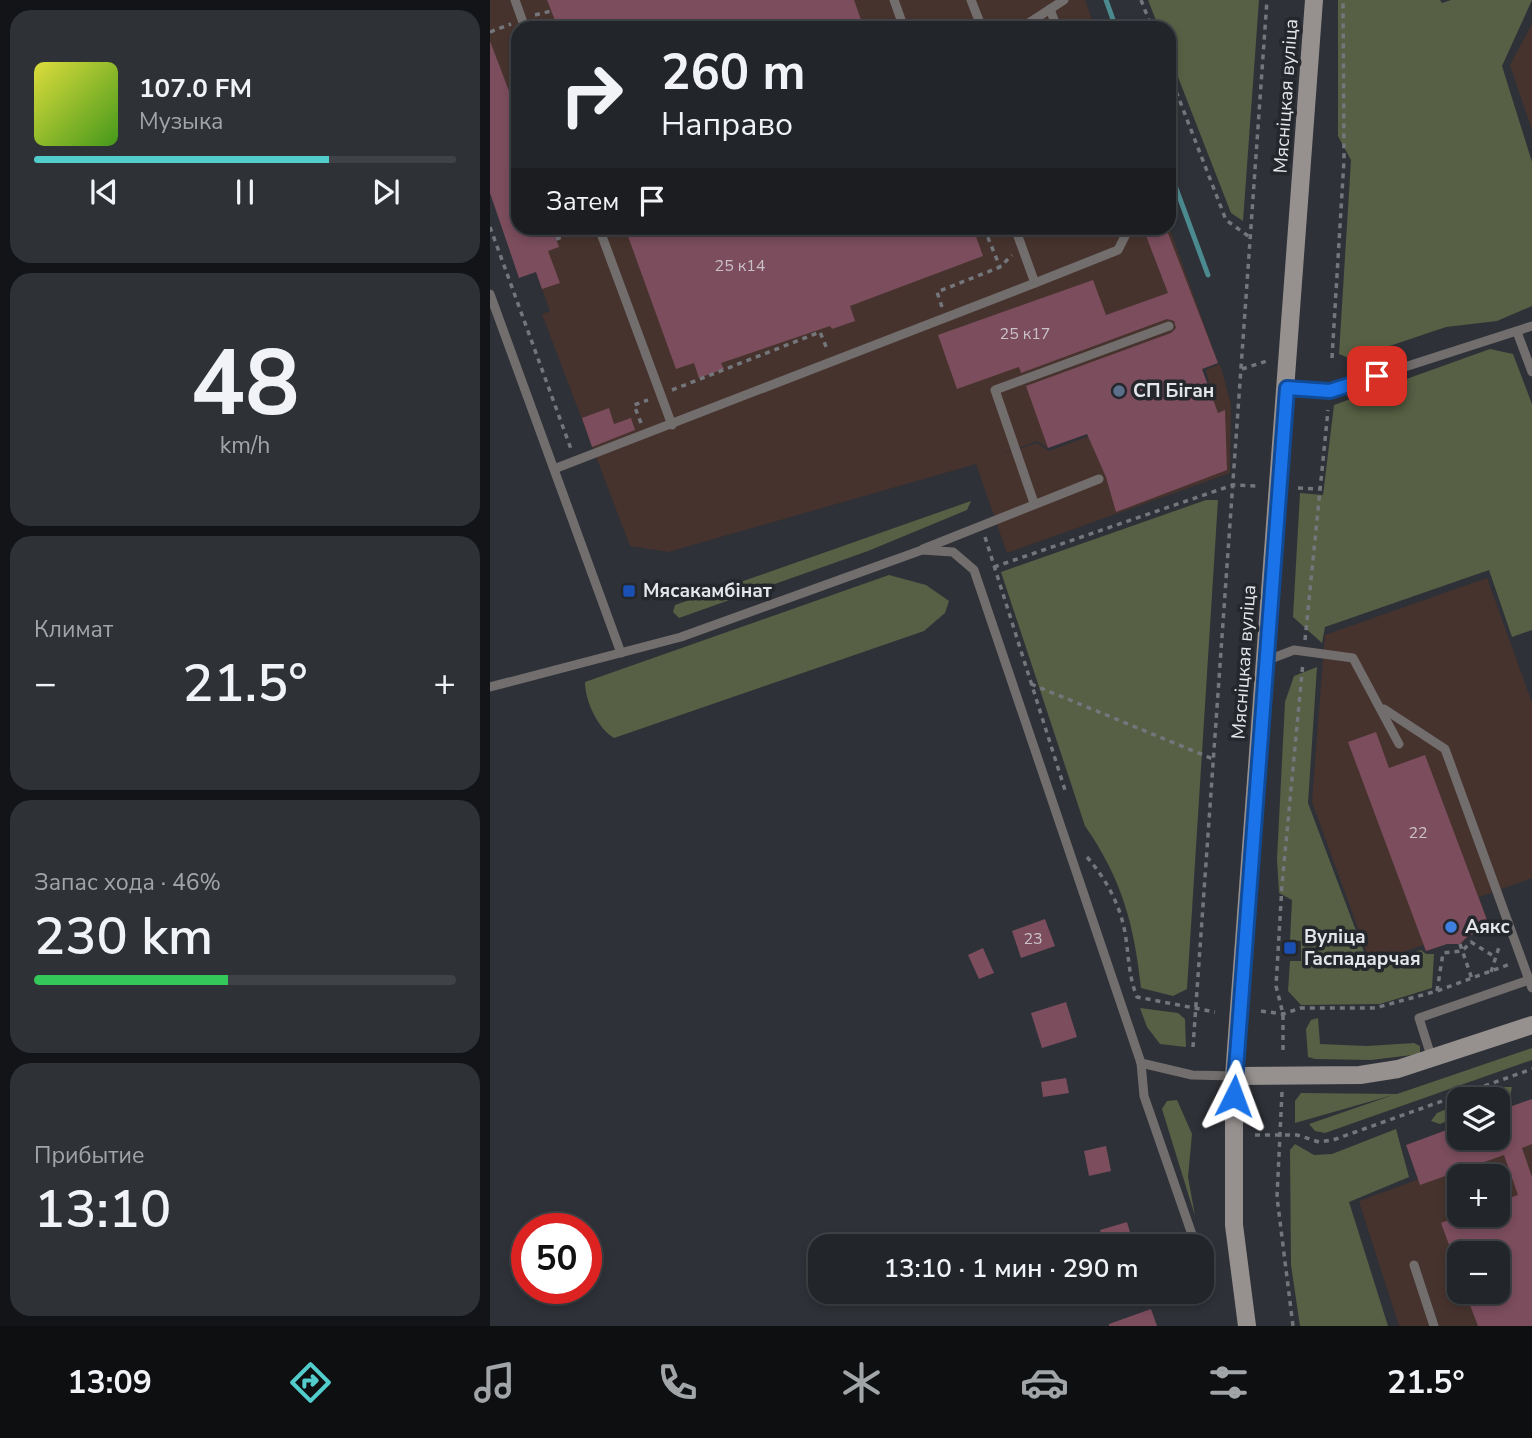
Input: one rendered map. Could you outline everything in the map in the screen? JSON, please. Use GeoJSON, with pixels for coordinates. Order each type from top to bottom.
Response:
{"type":"FeatureCollection","features":[{"type":"Feature","properties":{"kind":"main road","name":"Мясніцкая вуліца"},"geometry":{"type":"LineString","coordinates":[[1247,1326],[1234,1225],[1234,1076],[1314,0]]}},
{"type":"Feature","properties":{"kind":"main road"},"geometry":{"type":"LineString","coordinates":[[1234,1076],[1360,1075],[1398,1069],[1532,1025]]}},
{"type":"Feature","properties":{"kind":"lane"},"geometry":{"type":"LineString","coordinates":[[515,0],[523,21]]}},
{"type":"Feature","properties":{"kind":"lane"},"geometry":{"type":"LineString","coordinates":[[894,0],[902,21]]}},
{"type":"Feature","properties":{"kind":"lane"},"geometry":{"type":"LineString","coordinates":[[971,0],[979,21]]}},
{"type":"Feature","properties":{"kind":"lane"},"geometry":{"type":"LineString","coordinates":[[1032,21],[1064,0]]}},
{"type":"Feature","properties":{"kind":"lane"},"geometry":{"type":"LineString","coordinates":[[1050,9],[1054,21]]}},
{"type":"Feature","properties":{"kind":"lane"},"geometry":{"type":"LineString","coordinates":[[602,235],[672,425]]}},
{"type":"Feature","properties":{"kind":"lane"},"geometry":{"type":"LineString","coordinates":[[1018,235],[1035,283]]}},
{"type":"Feature","properties":{"kind":"lane"},"geometry":{"type":"LineString","coordinates":[[554,469],[1118,250],[1126,235]]}},
{"type":"Feature","properties":{"kind":"lane"},"geometry":{"type":"LineString","coordinates":[[490,295],[621,653]]}},
{"type":"Feature","properties":{"kind":"lane"},"geometry":{"type":"LineString","coordinates":[[1034,503],[995,390],[1169,326]]}},
{"type":"Feature","properties":{"kind":"lane"},"geometry":{"type":"LineString","coordinates":[[1287,388],[1330,391],[1532,326]]}},
{"type":"Feature","properties":{"kind":"lane"},"geometry":{"type":"LineString","coordinates":[[1517,332],[1532,372]]}},
{"type":"Feature","properties":{"kind":"lane"},"geometry":{"type":"LineString","coordinates":[[490,687],[681,637],[922,550],[1099,479]]}},
{"type":"Feature","properties":{"kind":"lane"},"geometry":{"type":"LineString","coordinates":[[922,550],[953,552],[974,570],[1141,1063],[1144,1096],[1192,1234]]}},
{"type":"Feature","properties":{"kind":"lane"},"geometry":{"type":"LineString","coordinates":[[1265,661],[1294,650],[1353,658],[1384,709],[1399,744]]}},
{"type":"Feature","properties":{"kind":"lane"},"geometry":{"type":"LineString","coordinates":[[1384,709],[1445,749],[1530,984],[1419,1018],[1432,1059]]}},
{"type":"Feature","properties":{"kind":"lane"},"geometry":{"type":"LineString","coordinates":[[1141,1063],[1192,1075],[1234,1076]]}},
{"type":"Feature","properties":{"kind":"lane"},"geometry":{"type":"LineString","coordinates":[[1414,1265],[1434,1326]]}},
{"type":"Feature","properties":{"kind":"path"},"geometry":{"type":"LineString","coordinates":[[1141,0],[1149,21]]}},
{"type":"Feature","properties":{"kind":"path"},"geometry":{"type":"LineString","coordinates":[[1194,1047],[1267,0]]}},
{"type":"Feature","properties":{"kind":"path"},"geometry":{"type":"LineString","coordinates":[[1332,358],[1344,160],[1343,0]]}},
{"type":"Feature","properties":{"kind":"path"},"geometry":{"type":"LineString","coordinates":[[1176,91],[1226,220],[1251,238]]}},
{"type":"Feature","properties":{"kind":"path"},"geometry":{"type":"LineString","coordinates":[[490,227],[576,461]]}},
{"type":"Feature","properties":{"kind":"path"},"geometry":{"type":"LineString","coordinates":[[556,239],[568,235]]}},
{"type":"Feature","properties":{"kind":"path"},"geometry":{"type":"LineString","coordinates":[[946,318],[936,292],[1000,267],[987,235]]}},
{"type":"Feature","properties":{"kind":"path"},"geometry":{"type":"LineString","coordinates":[[645,435],[634,405],[820,332],[832,362]]}},
{"type":"Feature","properties":{"kind":"path"},"geometry":{"type":"LineString","coordinates":[[1242,369],[1289,354]]}},
{"type":"Feature","properties":{"kind":"path"},"geometry":{"type":"LineString","coordinates":[[1283,1050],[1283,1014],[1276,986],[1282,885],[1328,410]]}},
{"type":"Feature","properties":{"kind":"path"},"geometry":{"type":"LineString","coordinates":[[993,567],[1233,485],[1258,486]]}},
{"type":"Feature","properties":{"kind":"path"},"geometry":{"type":"LineString","coordinates":[[1298,488],[1319,489]]}},
{"type":"Feature","properties":{"kind":"path"},"geometry":{"type":"LineString","coordinates":[[982,525],[1069,803]]}},
{"type":"Feature","properties":{"kind":"path"},"geometry":{"type":"LineString","coordinates":[[1031,684],[1213,759]]}},
{"type":"Feature","properties":{"kind":"path"},"geometry":{"type":"LineString","coordinates":[[1086,856],[1107,880],[1126,936],[1128,975],[1137,997],[1195,1006],[1215,1012]]}},
{"type":"Feature","properties":{"kind":"path"},"geometry":{"type":"LineString","coordinates":[[1437,991],[1443,953],[1462,951],[1471,942],[1495,957],[1491,972]]}},
{"type":"Feature","properties":{"kind":"path"},"geometry":{"type":"LineString","coordinates":[[1460,944],[1472,979]]}},
{"type":"Feature","properties":{"kind":"path"},"geometry":{"type":"LineString","coordinates":[[1261,1011],[1283,1014],[1301,1008],[1375,1008],[1437,991],[1522,960]]}},
{"type":"Feature","properties":{"kind":"path"},"geometry":{"type":"LineString","coordinates":[[1255,1135],[1297,1135],[1319,1142],[1333,1140],[1532,1069]]}},
{"type":"Feature","properties":{"kind":"path"},"geometry":{"type":"LineString","coordinates":[[1282,1092],[1277,1197],[1293,1326]]}},
{"type":"Feature","properties":{"kind":"shaded area"},"geometry":{"type":"Polygon","coordinates":[[[490,0],[1085,0],[1092,21],[511,21],[511,229],[490,193],[490,0]]]}},
{"type":"Feature","properties":{"kind":"shaded area"},"geometry":{"type":"Polygon","coordinates":[[[1532,24],[1532,130],[1510,65],[1532,24]]]}},
{"type":"Feature","properties":{"kind":"shaded area"},"geometry":{"type":"Polygon","coordinates":[[[514,235],[1172,235],[1218,363],[1202,369],[1210,390],[1048,448],[1037,441],[996,456],[1037,443],[1049,451],[1211,391],[1206,370],[1220,364],[1231,404],[1230,473],[1007,553],[976,464],[668,552],[630,546],[542,314],[550,311],[536,272],[514,235]]]}},
{"type":"Feature","properties":{"kind":"shaded area"},"geometry":{"type":"Polygon","coordinates":[[[1487,578],[1532,703],[1532,878],[1479,897],[1490,928],[1468,936],[1460,944],[1447,944],[1426,951],[1423,945],[1371,964],[1312,802],[1325,635],[1487,578]]]}},
{"type":"Feature","properties":{"kind":"shaded area"},"geometry":{"type":"Polygon","coordinates":[[[1532,1138],[1532,1326],[1399,1326],[1359,1201],[1447,1169],[1447,1227],[1510,1227],[1510,1164],[1461,1164],[1499,1150],[1510,1150],[1510,1146],[1532,1138]]]}},
{"type":"Feature","properties":{"kind":"green space"},"geometry":{"type":"Polygon","coordinates":[[[1148,0],[1259,0],[1243,221],[1231,213],[1176,72],[1176,21],[1156,21],[1148,0]]]}},
{"type":"Feature","properties":{"kind":"green space"},"geometry":{"type":"Polygon","coordinates":[[[1338,0],[1440,0],[1442,3],[1451,0],[1532,0],[1502,66],[1532,162],[1532,306],[1497,321],[1446,327],[1351,359],[1339,354],[1351,160],[1338,136],[1338,0]]]}},
{"type":"Feature","properties":{"kind":"green space"},"geometry":{"type":"Polygon","coordinates":[[[1490,349],[1513,354],[1532,404],[1532,630],[1512,637],[1489,570],[1325,627],[1322,643],[1293,617],[1300,493],[1323,495],[1334,405],[1490,349]]]}},
{"type":"Feature","properties":{"kind":"green space"},"geometry":{"type":"Polygon","coordinates":[[[1206,500],[1218,500],[1187,989],[1173,996],[1141,988],[1124,903],[1108,865],[1085,826],[1001,572],[1206,500]]]}},
{"type":"Feature","properties":{"kind":"green space"},"geometry":{"type":"Polygon","coordinates":[[[971,501],[967,510],[868,551],[679,618],[673,612],[675,605],[971,501]]]}},
{"type":"Feature","properties":{"kind":"green space"},"geometry":{"type":"Polygon","coordinates":[[[889,575],[926,585],[949,601],[945,613],[924,631],[614,738],[594,714],[587,698],[585,682],[889,575]]]}},
{"type":"Feature","properties":{"kind":"green space"},"geometry":{"type":"Polygon","coordinates":[[[1317,667],[1308,803],[1370,968],[1421,950],[1426,954],[1434,954],[1432,988],[1380,1004],[1301,1005],[1288,991],[1290,961],[1301,961],[1301,941],[1290,940],[1292,900],[1279,893],[1277,859],[1285,702],[1294,676],[1317,667]]]}},
{"type":"Feature","properties":{"kind":"green space"},"geometry":{"type":"Polygon","coordinates":[[[1140,1008],[1178,1013],[1185,1019],[1186,1047],[1160,1044],[1147,1027],[1140,1008]]]}},
{"type":"Feature","properties":{"kind":"green space"},"geometry":{"type":"Polygon","coordinates":[[[1318,1018],[1320,1044],[1367,1046],[1414,1043],[1420,1046],[1420,1054],[1371,1060],[1308,1057],[1306,1029],[1311,1020],[1318,1018]]]}},
{"type":"Feature","properties":{"kind":"green space"},"geometry":{"type":"Polygon","coordinates":[[[1532,1048],[1532,1060],[1455,1087],[1447,1087],[1447,1090],[1325,1133],[1315,1131],[1309,1124],[1393,1095],[1295,1123],[1295,1101],[1301,1093],[1397,1094],[1532,1048]]]}},
{"type":"Feature","properties":{"kind":"green space"},"geometry":{"type":"Polygon","coordinates":[[[1177,1100],[1192,1134],[1188,1177],[1195,1216],[1162,1109],[1167,1101],[1177,1100]]]}},
{"type":"Feature","properties":{"kind":"green space"},"geometry":{"type":"Polygon","coordinates":[[[1447,1109],[1447,1121],[1440,1124],[1431,1121],[1437,1113],[1447,1109]]]}},
{"type":"Feature","properties":{"kind":"green space"},"geometry":{"type":"Polygon","coordinates":[[[1396,1129],[1409,1177],[1349,1202],[1388,1326],[1300,1326],[1291,1265],[1290,1150],[1295,1144],[1314,1155],[1332,1154],[1396,1129]]]}},
{"type":"Feature","properties":{"kind":"building"},"geometry":{"type":"Polygon","coordinates":[[[547,0],[854,0],[862,21],[555,21],[547,0]]]}},
{"type":"Feature","properties":{"kind":"building"},"geometry":{"type":"Polygon","coordinates":[[[490,41],[511,96],[511,235],[555,235],[559,247],[548,251],[560,283],[542,289],[536,272],[519,278],[490,193],[490,41]]]}},
{"type":"Feature","properties":{"kind":"building"},"geometry":{"type":"Polygon","coordinates":[[[628,235],[976,235],[983,256],[850,306],[855,321],[832,329],[830,326],[721,363],[724,369],[699,378],[694,363],[676,369],[628,235]]]}},
{"type":"Feature","properties":{"kind":"building"},"geometry":{"type":"Polygon","coordinates":[[[1146,235],[1169,235],[1218,363],[1202,369],[1218,413],[1225,410],[1227,470],[1116,512],[1106,477],[1087,434],[1048,448],[1026,386],[1171,333],[1176,328],[1174,321],[1167,319],[1021,373],[1019,367],[957,389],[938,335],[1093,280],[1106,315],[1168,293],[1146,235]]]}},
{"type":"Feature","properties":{"kind":"building"},"geometry":{"type":"Polygon","coordinates":[[[609,408],[614,424],[631,418],[635,430],[592,447],[582,418],[609,408]]]}},
{"type":"Feature","properties":{"kind":"building"},"geometry":{"type":"Polygon","coordinates":[[[1376,732],[1389,768],[1425,755],[1490,928],[1468,936],[1460,944],[1447,944],[1426,951],[1348,742],[1376,732]]]}},
{"type":"Feature","properties":{"kind":"building"},"geometry":{"type":"Polygon","coordinates":[[[1045,919],[1055,946],[1021,958],[1012,931],[1045,919]]]}},
{"type":"Feature","properties":{"kind":"building"},"geometry":{"type":"Polygon","coordinates":[[[983,948],[994,973],[979,979],[968,955],[983,948]]]}},
{"type":"Feature","properties":{"kind":"building"},"geometry":{"type":"Polygon","coordinates":[[[1066,1002],[1077,1037],[1042,1048],[1031,1013],[1066,1002]]]}},
{"type":"Feature","properties":{"kind":"building"},"geometry":{"type":"Polygon","coordinates":[[[1066,1078],[1069,1093],[1043,1097],[1041,1082],[1066,1078]]]}},
{"type":"Feature","properties":{"kind":"building"},"geometry":{"type":"Polygon","coordinates":[[[1532,1099],[1532,1144],[1522,1148],[1532,1177],[1532,1326],[1478,1326],[1470,1304],[1510,1304],[1510,1241],[1448,1241],[1441,1223],[1447,1221],[1447,1227],[1510,1227],[1510,1198],[1518,1195],[1510,1164],[1507,1164],[1504,1155],[1479,1164],[1447,1164],[1447,1175],[1420,1185],[1406,1145],[1447,1130],[1447,1150],[1510,1150],[1510,1107],[1532,1099]]]}},
{"type":"Feature","properties":{"kind":"building"},"geometry":{"type":"Polygon","coordinates":[[[1106,1146],[1111,1171],[1089,1176],[1084,1151],[1106,1146]]]}},
{"type":"Feature","properties":{"kind":"building"},"geometry":{"type":"Polygon","coordinates":[[[1127,1222],[1130,1234],[1101,1234],[1100,1230],[1127,1222]]]}},
{"type":"Feature","properties":{"kind":"building"},"geometry":{"type":"Polygon","coordinates":[[[1151,1309],[1157,1326],[1109,1326],[1109,1324],[1151,1309]]]}},
{"type":"Feature","properties":{"kind":"waterway"},"geometry":{"type":"LineString","coordinates":[[1106,0],[1114,21]]}},
{"type":"Feature","properties":{"kind":"waterway"},"geometry":{"type":"LineString","coordinates":[[1176,188],[1208,275]]}},
{"type":"Feature","properties":{"kind":"place","name":"СП Біган"},"geometry":{"type":"Point","coordinates":[1119,391]}},
{"type":"Feature","properties":{"kind":"place","name":"Мясакамбінат"},"geometry":{"type":"Point","coordinates":[629,591]}},
{"type":"Feature","properties":{"kind":"place","name":"Аякс"},"geometry":{"type":"Point","coordinates":[1451,927]}},
{"type":"Feature","properties":{"kind":"place","name":"Вуліца Гаспадарчая"},"geometry":{"type":"Point","coordinates":[1290,948]}},
{"type":"Feature","properties":{"kind":"route"},"geometry":{"type":"LineString","coordinates":[[1234,1096],[1277,486],[1287,388],[1330,391],[1377,376]]}}]}
